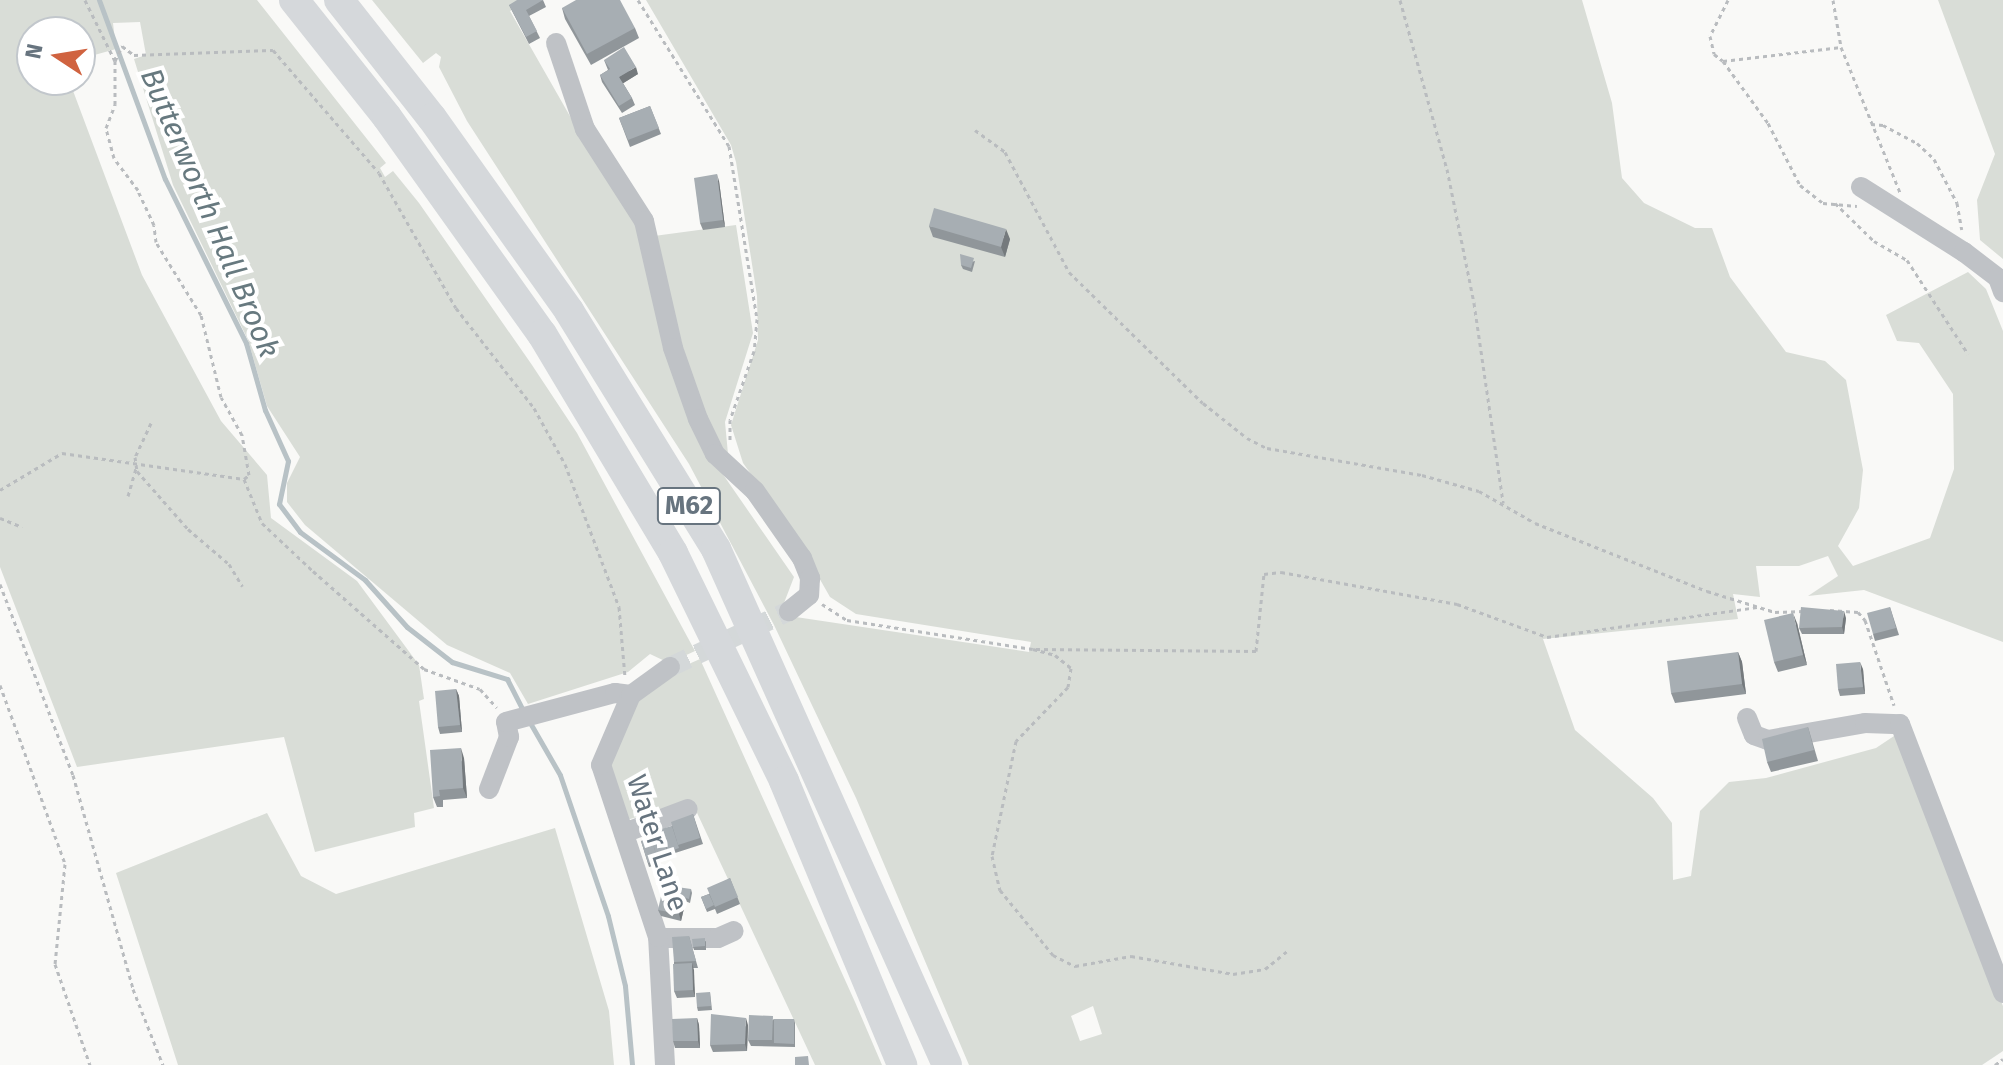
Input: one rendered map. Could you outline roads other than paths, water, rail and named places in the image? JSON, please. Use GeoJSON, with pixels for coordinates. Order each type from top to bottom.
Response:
{"type":"FeatureCollection","features":[{"type":"Feature","properties":{"kind":"highway","name":"M62"},"geometry":{"type":"LineString","coordinates":[[294,0],[387,117],[542,334],[673,553],[784,781],[902,1065]]}},
{"type":"Feature","properties":{"kind":"highway","name":"M62"},"geometry":{"type":"LineString","coordinates":[[339,0],[432,118],[569,311],[716,549],[947,1065]]}},
{"type":"Feature","properties":{"kind":"street"},"geometry":{"type":"LineString","coordinates":[[556,43],[585,129],[644,221],[673,348],[698,419],[715,454],[755,491],[802,558],[810,578],[809,595],[789,611]]}},
{"type":"Feature","properties":{"kind":"street"},"geometry":{"type":"LineString","coordinates":[[1861,187],[1961,250],[1998,278],[2003,292]]}},
{"type":"Feature","properties":{"kind":"street"},"geometry":{"type":"LineString","coordinates":[[489,789],[509,737],[506,722],[628,694],[670,667]]}},
{"type":"Feature","properties":{"kind":"street","name":"Water Lane"},"geometry":{"type":"LineString","coordinates":[[628,694],[601,765],[658,937],[665,1065]]}},
{"type":"Feature","properties":{"kind":"street"},"geometry":{"type":"LineString","coordinates":[[1747,718],[1754,735],[1768,740],[1865,723],[1900,724],[2003,993]]}},
{"type":"Feature","properties":{"kind":"street"},"geometry":{"type":"LineString","coordinates":[[624,833],[688,809]]}},
{"type":"Feature","properties":{"kind":"street"},"geometry":{"type":"LineString","coordinates":[[658,937],[718,938],[734,931]]}},
{"type":"Feature","properties":{"kind":"waterway","name":"Butterworth Hall Brook"},"geometry":{"type":"LineString","coordinates":[[99,0],[165,179],[246,343],[265,410],[288,461],[279,504],[300,532],[365,580],[407,627],[452,662],[507,679],[524,713]]}},
{"type":"Feature","properties":{"kind":"waterway","name":"Butterworth Hall Brook"},"geometry":{"type":"LineString","coordinates":[[529,721],[560,775],[608,916],[625,986],[632,1065]]}},
{"type":"Feature","properties":{"kind":"tunnel"},"geometry":{"type":"LineString","coordinates":[[670,667],[789,611]]}}]}
